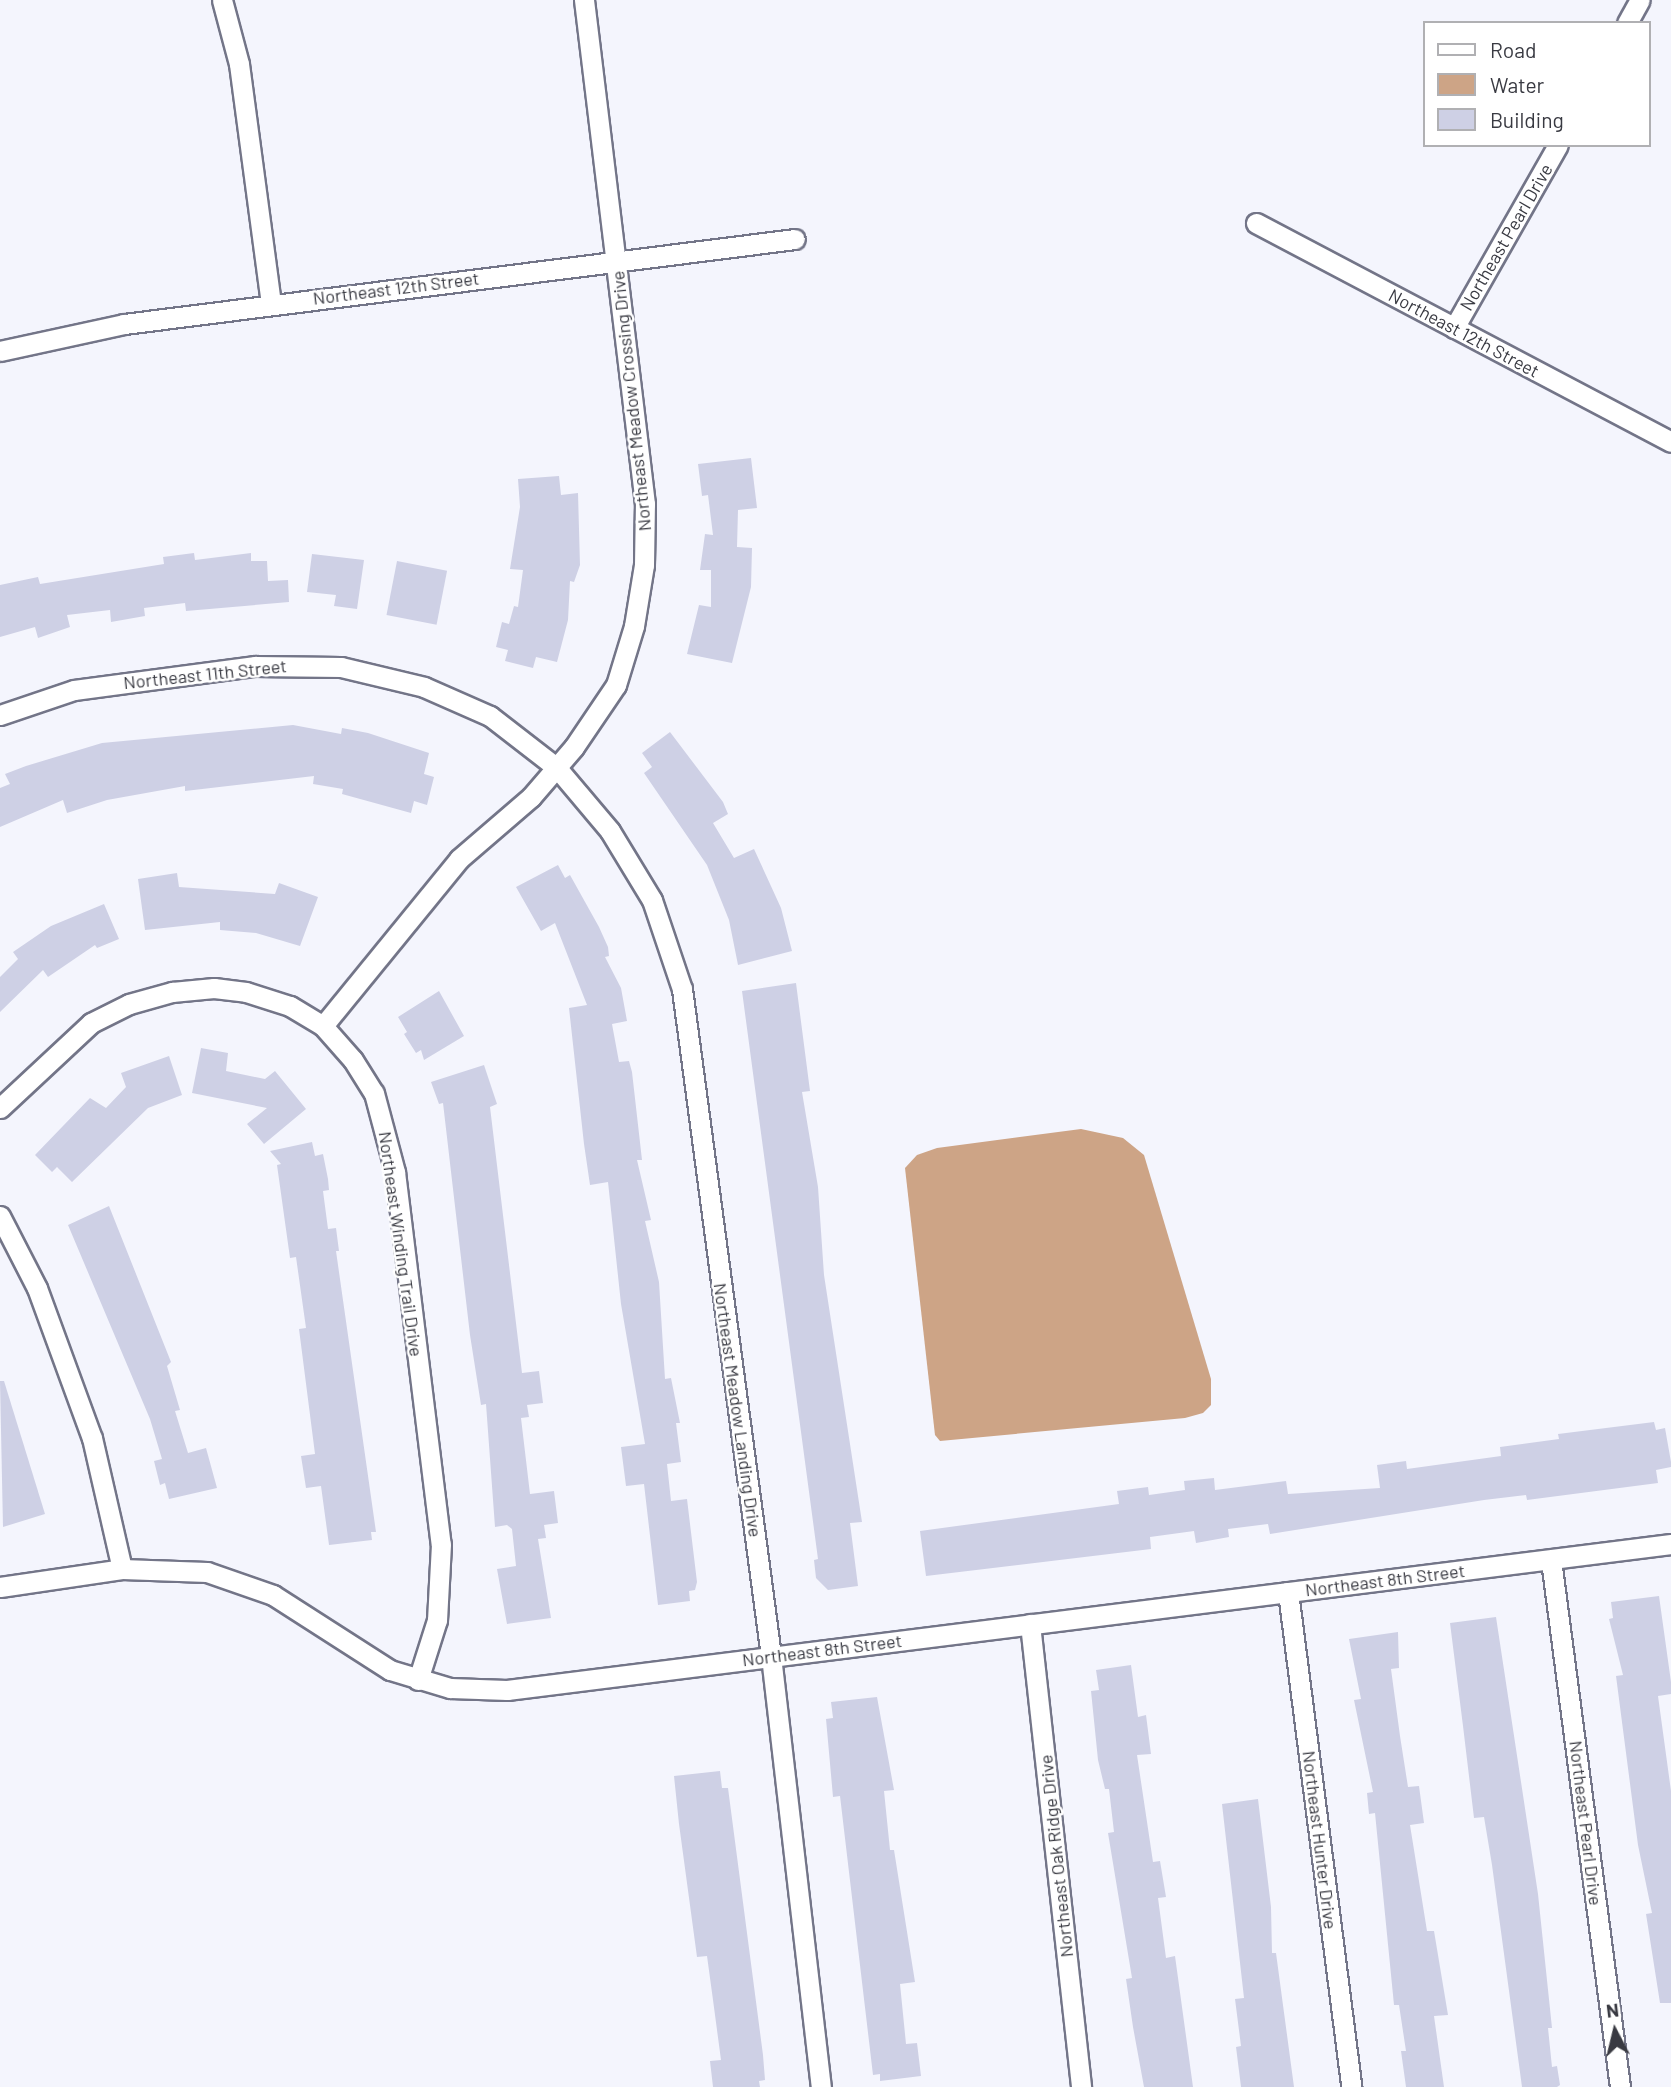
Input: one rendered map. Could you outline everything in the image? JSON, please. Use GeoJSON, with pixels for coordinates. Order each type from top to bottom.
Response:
{"type":"FeatureCollection","features":[{"type":"Feature","properties":{"kind":"street"},"geometry":{"type":"LineString","coordinates":[[222,0],[239,64],[271,304]]}},
{"type":"Feature","properties":{"kind":"street","name":"Northeast Meadow Crossing Drive"},"geometry":{"type":"LineString","coordinates":[[323,1026],[459,859],[531,797],[557,768],[616,685],[634,626],[644,565],[645,504],[584,0]]}},
{"type":"Feature","properties":{"kind":"street"},"geometry":{"type":"LineString","coordinates":[[1628,21],[1640,0]]}},
{"type":"Feature","properties":{"kind":"street","name":"Northeast Pearl Drive"},"geometry":{"type":"LineString","coordinates":[[1454,328],[1557,147]]}},
{"type":"Feature","properties":{"kind":"street","name":"Northeast 12th Street"},"geometry":{"type":"LineString","coordinates":[[1256,223],[1671,443]]}},
{"type":"Feature","properties":{"kind":"street","name":"Northeast 12th Street"},"geometry":{"type":"LineString","coordinates":[[0,351],[124,324],[795,239]]}},
{"type":"Feature","properties":{"kind":"street","name":"Northeast 11th Street"},"geometry":{"type":"LineString","coordinates":[[0,715],[74,690],[111,684],[255,666],[341,667],[424,687],[462,702],[516,734],[557,768]]}},
{"type":"Feature","properties":{"kind":"street","name":"Northeast Meadow Landing Drive"},"geometry":{"type":"LineString","coordinates":[[557,768],[610,831],[652,900],[682,989],[771,1656],[821,2087]]}},
{"type":"Feature","properties":{"kind":"street","name":"Northeast Winding Trail Drive"},"geometry":{"type":"LineString","coordinates":[[0,1108],[90,1023],[129,1004],[172,992],[214,988],[246,992],[290,1006],[323,1026],[374,1093],[395,1172],[441,1544],[437,1620],[418,1680]]}},
{"type":"Feature","properties":{"kind":"street"},"geometry":{"type":"LineString","coordinates":[[0,1216],[37,1288],[92,1438],[122,1569]]}},
{"type":"Feature","properties":{"kind":"street","name":"Northeast 8th Street"},"geometry":{"type":"LineString","coordinates":[[0,1587],[122,1569],[167,1568],[242,1581],[303,1613],[366,1658],[418,1680],[450,1688],[507,1690],[1671,1544]]}},
{"type":"Feature","properties":{"kind":"street","name":"Northeast Pearl Drive"},"geometry":{"type":"LineString","coordinates":[[1551,1560],[1620,2087]]}},
{"type":"Feature","properties":{"kind":"street","name":"Northeast Hunter Drive"},"geometry":{"type":"LineString","coordinates":[[1289,1592],[1352,2087]]}},
{"type":"Feature","properties":{"kind":"street","name":"Northeast Oak Ridge Drive"},"geometry":{"type":"LineString","coordinates":[[1031,1625],[1081,2087]]}},
{"type":"Feature","properties":{"kind":"water"},"geometry":{"type":"Polygon","coordinates":[[[1081,1129],[1123,1138],[1144,1155],[1211,1379],[1211,1405],[1203,1413],[1185,1418],[940,1441],[935,1435],[905,1168],[917,1155],[937,1148],[1081,1129]]]}},
{"type":"Feature","properties":{"kind":"building"},"geometry":{"type":"Polygon","coordinates":[[[751,458],[757,508],[738,510],[737,547],[752,548],[751,587],[732,663],[687,654],[699,605],[711,607],[711,570],[700,570],[705,534],[713,535],[708,495],[702,496],[698,464],[751,458]]]}},
{"type":"Feature","properties":{"kind":"building"},"geometry":{"type":"Polygon","coordinates":[[[559,476],[561,495],[578,493],[580,565],[574,582],[570,581],[568,620],[557,662],[536,657],[533,668],[505,661],[508,650],[496,647],[502,622],[509,624],[514,606],[518,607],[523,570],[510,569],[520,507],[518,479],[559,476]]]}},
{"type":"Feature","properties":{"kind":"building"},"geometry":{"type":"Polygon","coordinates":[[[194,553],[195,560],[251,553],[251,561],[267,561],[268,581],[288,580],[289,602],[186,611],[185,603],[144,608],[145,616],[111,622],[110,610],[67,615],[70,627],[38,638],[35,627],[0,637],[0,585],[38,577],[40,584],[164,564],[163,557],[194,553]]]}},
{"type":"Feature","properties":{"kind":"building"},"geometry":{"type":"Polygon","coordinates":[[[312,554],[364,560],[357,609],[334,606],[336,595],[307,592],[312,554]]]}},
{"type":"Feature","properties":{"kind":"building"},"geometry":{"type":"Polygon","coordinates":[[[397,561],[447,571],[437,625],[387,615],[397,561]]]}},
{"type":"Feature","properties":{"kind":"building"},"geometry":{"type":"Polygon","coordinates":[[[293,725],[341,734],[342,728],[368,733],[429,753],[424,774],[434,777],[427,805],[414,801],[411,813],[342,794],[343,789],[313,784],[314,776],[185,791],[185,786],[107,800],[67,813],[63,800],[0,827],[0,788],[10,784],[5,774],[26,766],[102,743],[293,725]]]}},
{"type":"Feature","properties":{"kind":"building"},"geometry":{"type":"Polygon","coordinates":[[[670,732],[723,802],[728,814],[713,823],[734,858],[754,849],[781,908],[792,951],[738,965],[729,920],[707,865],[644,773],[652,767],[642,753],[670,732]]]}},
{"type":"Feature","properties":{"kind":"building"},"geometry":{"type":"Polygon","coordinates":[[[558,865],[565,878],[570,875],[608,947],[609,956],[605,957],[621,988],[627,1021],[612,1024],[619,1062],[629,1061],[632,1072],[642,1160],[637,1160],[651,1220],[645,1221],[659,1282],[665,1379],[671,1378],[680,1423],[676,1423],[681,1462],[667,1464],[671,1501],[687,1499],[697,1582],[695,1590],[689,1591],[690,1601],[658,1605],[644,1484],[626,1486],[621,1447],[645,1444],[621,1304],[608,1182],[590,1185],[584,1144],[569,1008],[587,1005],[555,923],[541,931],[516,887],[558,865]]]}},
{"type":"Feature","properties":{"kind":"building"},"geometry":{"type":"Polygon","coordinates":[[[177,873],[179,887],[275,894],[279,883],[318,897],[300,946],[256,933],[220,930],[220,922],[145,930],[138,879],[177,873]]]}},
{"type":"Feature","properties":{"kind":"building"},"geometry":{"type":"Polygon","coordinates":[[[104,904],[119,939],[97,948],[95,945],[48,977],[43,970],[0,1012],[0,977],[18,959],[13,952],[51,926],[104,904]]]}},
{"type":"Feature","properties":{"kind":"building"},"geometry":{"type":"Polygon","coordinates":[[[796,983],[810,1091],[802,1092],[818,1187],[824,1275],[862,1522],[850,1523],[858,1586],[828,1590],[816,1578],[814,1560],[818,1559],[742,991],[796,983]]]}},
{"type":"Feature","properties":{"kind":"building"},"geometry":{"type":"Polygon","coordinates":[[[439,991],[464,1036],[424,1060],[421,1050],[416,1053],[404,1034],[407,1032],[398,1017],[439,991]]]}},
{"type":"Feature","properties":{"kind":"building"},"geometry":{"type":"Polygon","coordinates":[[[201,1048],[228,1053],[226,1071],[265,1079],[275,1071],[306,1109],[264,1144],[247,1124],[267,1108],[192,1093],[201,1048]]]}},
{"type":"Feature","properties":{"kind":"building"},"geometry":{"type":"Polygon","coordinates":[[[169,1056],[182,1095],[148,1108],[72,1182],[57,1167],[52,1172],[35,1155],[90,1098],[106,1108],[126,1087],[121,1073],[169,1056]]]}},
{"type":"Feature","properties":{"kind":"building"},"geometry":{"type":"Polygon","coordinates":[[[484,1065],[497,1104],[490,1107],[522,1373],[539,1371],[543,1403],[527,1405],[529,1417],[521,1418],[530,1494],[554,1491],[558,1523],[544,1525],[546,1538],[538,1539],[551,1618],[507,1624],[497,1569],[516,1566],[512,1529],[507,1525],[495,1527],[486,1404],[481,1405],[470,1335],[443,1103],[439,1104],[431,1082],[484,1065]]]}},
{"type":"Feature","properties":{"kind":"building"},"geometry":{"type":"Polygon","coordinates":[[[312,1142],[315,1156],[323,1154],[328,1179],[329,1190],[323,1191],[328,1229],[336,1228],[339,1251],[336,1251],[376,1532],[371,1532],[372,1540],[329,1545],[321,1486],[306,1488],[301,1456],[315,1454],[299,1329],[306,1328],[296,1257],[290,1258],[277,1165],[281,1164],[270,1151],[312,1142]]]}},
{"type":"Feature","properties":{"kind":"building"},"geometry":{"type":"Polygon","coordinates":[[[109,1206],[171,1362],[167,1366],[180,1410],[175,1411],[188,1453],[206,1448],[217,1488],[169,1499],[165,1483],[160,1485],[154,1461],[162,1459],[150,1419],[68,1225],[109,1206]]]}},
{"type":"Feature","properties":{"kind":"building"},"geometry":{"type":"Polygon","coordinates":[[[0,1381],[4,1381],[45,1514],[3,1527],[0,1381]]]}},
{"type":"Feature","properties":{"kind":"building"},"geometry":{"type":"Polygon","coordinates":[[[1654,1422],[1656,1430],[1665,1428],[1671,1462],[1671,1467],[1656,1470],[1658,1483],[1527,1500],[1526,1495],[1484,1500],[1270,1534],[1268,1524],[1228,1529],[1229,1537],[1196,1543],[1194,1531],[1150,1537],[1151,1549],[926,1576],[920,1531],[1119,1504],[1117,1491],[1148,1487],[1149,1495],[1185,1490],[1184,1481],[1214,1478],[1215,1490],[1286,1481],[1288,1494],[1380,1488],[1377,1465],[1406,1461],[1407,1469],[1501,1456],[1500,1447],[1559,1439],[1558,1434],[1654,1422]]]}},
{"type":"Feature","properties":{"kind":"building"},"geometry":{"type":"Polygon","coordinates":[[[1659,1596],[1671,1682],[1671,1694],[1658,1696],[1671,1791],[1671,2003],[1660,2003],[1646,1914],[1652,1913],[1638,1845],[1616,1676],[1623,1675],[1609,1619],[1613,1618],[1611,1602],[1659,1596]]]}},
{"type":"Feature","properties":{"kind":"building"},"geometry":{"type":"Polygon","coordinates":[[[1496,1617],[1538,1894],[1552,2028],[1548,2028],[1552,2067],[1557,2066],[1560,2085],[1557,2087],[1522,2087],[1484,1817],[1474,1818],[1450,1623],[1496,1617]]]}},
{"type":"Feature","properties":{"kind":"building"},"geometry":{"type":"Polygon","coordinates":[[[1398,1632],[1399,1668],[1391,1669],[1400,1736],[1408,1787],[1419,1786],[1424,1823],[1410,1825],[1427,1931],[1434,1931],[1448,2015],[1434,2016],[1444,2087],[1406,2087],[1401,2051],[1406,2051],[1399,2005],[1394,2005],[1375,1813],[1369,1814],[1367,1793],[1373,1792],[1354,1700],[1361,1699],[1349,1639],[1398,1632]]]}},
{"type":"Feature","properties":{"kind":"building"},"geometry":{"type":"Polygon","coordinates":[[[1131,1665],[1138,1717],[1146,1715],[1151,1754],[1137,1755],[1153,1862],[1160,1861],[1166,1897],[1158,1898],[1166,1958],[1175,1956],[1193,2087],[1144,2087],[1133,2027],[1126,1979],[1132,1978],[1108,1833],[1114,1832],[1109,1789],[1105,1789],[1098,1760],[1091,1691],[1099,1690],[1096,1670],[1131,1665]]]}},
{"type":"Feature","properties":{"kind":"building"},"geometry":{"type":"Polygon","coordinates":[[[877,1697],[894,1790],[884,1791],[890,1850],[894,1850],[915,1982],[900,1984],[906,2044],[917,2043],[921,2076],[880,2081],[880,2074],[873,2075],[840,1796],[833,1797],[826,1719],[833,1718],[831,1702],[877,1697]]]}},
{"type":"Feature","properties":{"kind":"building"},"geometry":{"type":"Polygon","coordinates":[[[720,1771],[722,1788],[728,1788],[763,2055],[765,2080],[759,2081],[760,2087],[713,2087],[710,2061],[721,2060],[707,1956],[697,1957],[679,1824],[674,1776],[720,1771]]]}},
{"type":"Feature","properties":{"kind":"building"},"geometry":{"type":"Polygon","coordinates":[[[1258,1799],[1271,1907],[1272,1953],[1276,1953],[1294,2087],[1241,2087],[1236,2047],[1241,2046],[1235,1999],[1244,1998],[1222,1804],[1258,1799]]]}}]}
